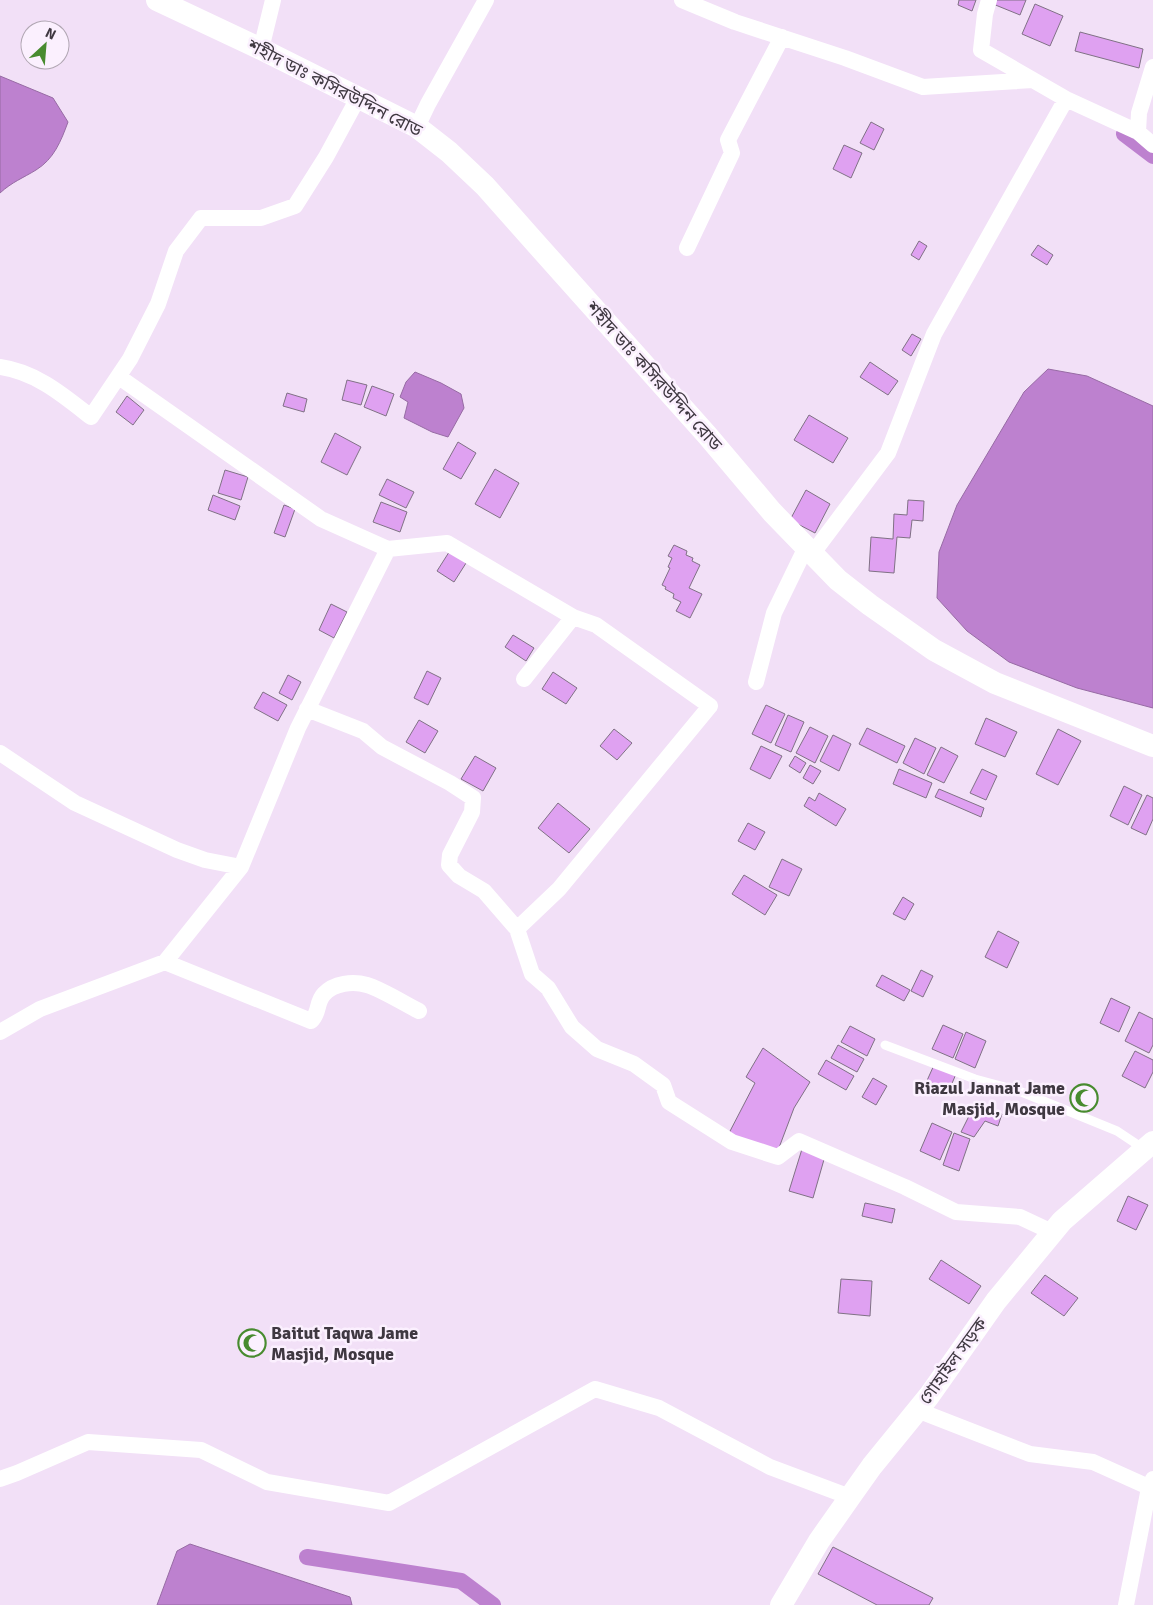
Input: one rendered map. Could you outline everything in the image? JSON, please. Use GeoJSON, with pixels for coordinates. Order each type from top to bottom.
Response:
{"type":"FeatureCollection","features":[{"type":"Feature","properties":{"kind":"street","name":"শহীদ ডাঃ কসিরউদ্দিন রোড"},"geometry":{"type":"LineString","coordinates":[[158,0],[417,127],[449,152],[485,186],[707,435],[772,512],[838,580],[934,650],[995,683],[1153,746]]}},
{"type":"Feature","properties":{"kind":"street"},"geometry":{"type":"LineString","coordinates":[[261,49],[273,0]]}},
{"type":"Feature","properties":{"kind":"street"},"geometry":{"type":"LineString","coordinates":[[417,127],[486,0]]}},
{"type":"Feature","properties":{"kind":"street"},"geometry":{"type":"LineString","coordinates":[[682,0],[735,22],[845,58],[923,87],[1033,80]]}},
{"type":"Feature","properties":{"kind":"street"},"geometry":{"type":"LineString","coordinates":[[989,0],[985,14],[982,50],[1066,98],[1138,132],[1153,145]]}},
{"type":"Feature","properties":{"kind":"street"},"geometry":{"type":"LineString","coordinates":[[687,248],[732,153],[728,140],[782,37]]}},
{"type":"Feature","properties":{"kind":"street"},"geometry":{"type":"LineString","coordinates":[[1138,132],[1139,113],[1153,67]]}},
{"type":"Feature","properties":{"kind":"street"},"geometry":{"type":"LineString","coordinates":[[0,367],[17,369],[52,386],[91,417],[130,359],[158,304],[176,251],[200,218],[261,218],[295,206],[326,157],[358,98]]}},
{"type":"Feature","properties":{"kind":"street"},"geometry":{"type":"LineString","coordinates":[[756,682],[774,612],[809,550],[888,453],[934,334],[1066,98]]}},
{"type":"Feature","properties":{"kind":"street"},"geometry":{"type":"LineString","coordinates":[[118,377],[321,519],[388,549],[447,542],[573,617],[596,625],[710,706],[559,889],[517,929]]}},
{"type":"Feature","properties":{"kind":"street"},"geometry":{"type":"LineString","coordinates":[[0,1032],[40,1009],[164,962],[241,867],[298,728],[388,549]]}},
{"type":"Feature","properties":{"kind":"street"},"geometry":{"type":"LineString","coordinates":[[524,679],[573,617]]}},
{"type":"Feature","properties":{"kind":"street"},"geometry":{"type":"LineString","coordinates":[[307,709],[363,731],[382,747],[450,783],[473,798],[472,812],[450,855],[449,864],[459,876],[484,891],[517,929],[532,974],[548,988],[572,1027],[597,1049],[634,1064],[663,1085],[669,1102],[732,1142],[778,1156],[800,1141],[906,1187],[956,1212],[1020,1217],[1052,1232]]}},
{"type":"Feature","properties":{"kind":"street"},"geometry":{"type":"LineString","coordinates":[[0,753],[75,803],[177,850],[204,860],[241,867]]}},
{"type":"Feature","properties":{"kind":"street"},"geometry":{"type":"LineString","coordinates":[[164,962],[311,1021],[316,1016],[321,996],[327,990],[346,983],[368,985],[419,1011]]}},
{"type":"Feature","properties":{"kind":"street","name":"গোহাইল সড়ক"},"geometry":{"type":"LineString","coordinates":[[780,1605],[819,1541],[872,1466],[917,1410],[996,1301],[1062,1220],[1149,1145]]}},
{"type":"Feature","properties":{"kind":"street"},"geometry":{"type":"LineString","coordinates":[[0,1479],[88,1442],[202,1450],[267,1482],[389,1503],[594,1389],[660,1408],[770,1467],[850,1497]]}},
{"type":"Feature","properties":{"kind":"street"},"geometry":{"type":"LineString","coordinates":[[917,1410],[1030,1454],[1093,1462],[1152,1485],[1126,1605]]}},
{"type":"Feature","properties":{"kind":"lane"},"geometry":{"type":"LineString","coordinates":[[885,1045],[976,1079],[1019,1091],[1149,1145]]}},
{"type":"Feature","properties":{"kind":"shaded area"},"geometry":{"type":"Polygon","coordinates":[[[0,76],[53,98],[68,122],[60,143],[48,161],[0,193],[0,76]]]}},
{"type":"Feature","properties":{"kind":"shaded area"},"geometry":{"type":"Polygon","coordinates":[[[1048,369],[1087,376],[1153,406],[1153,708],[1077,688],[1009,662],[967,631],[937,598],[939,552],[957,505],[1024,392],[1048,369]]]}},
{"type":"Feature","properties":{"kind":"shaded area"},"geometry":{"type":"Polygon","coordinates":[[[415,372],[461,394],[464,408],[448,437],[432,432],[404,418],[408,402],[400,397],[406,382],[415,372]]]}},
{"type":"Feature","properties":{"kind":"shaded area"},"geometry":{"type":"Polygon","coordinates":[[[190,1544],[350,1597],[352,1605],[157,1605],[177,1551],[190,1544]]]}},
{"type":"Feature","properties":{"kind":"building"},"geometry":{"type":"Polygon","coordinates":[[[959,0],[976,0],[972,11],[958,5],[959,0]]]}},
{"type":"Feature","properties":{"kind":"building"},"geometry":{"type":"Polygon","coordinates":[[[995,0],[1026,0],[1020,15],[993,4],[995,0]]]}},
{"type":"Feature","properties":{"kind":"building"},"geometry":{"type":"Polygon","coordinates":[[[1035,4],[1063,16],[1050,46],[1022,34],[1035,4]]]}},
{"type":"Feature","properties":{"kind":"building"},"geometry":{"type":"Polygon","coordinates":[[[1080,32],[1143,49],[1139,68],[1075,51],[1080,32]]]}},
{"type":"Feature","properties":{"kind":"building"},"geometry":{"type":"Polygon","coordinates":[[[871,122],[884,129],[874,150],[860,143],[871,122]]]}},
{"type":"Feature","properties":{"kind":"building"},"geometry":{"type":"Polygon","coordinates":[[[844,145],[862,153],[851,178],[833,169],[844,145]]]}},
{"type":"Feature","properties":{"kind":"building"},"geometry":{"type":"Polygon","coordinates":[[[919,241],[927,246],[919,260],[911,255],[919,241]]]}},
{"type":"Feature","properties":{"kind":"building"},"geometry":{"type":"Polygon","coordinates":[[[1038,245],[1053,255],[1047,265],[1031,255],[1038,245]]]}},
{"type":"Feature","properties":{"kind":"building"},"geometry":{"type":"Polygon","coordinates":[[[912,334],[921,339],[911,356],[902,350],[912,334]]]}},
{"type":"Feature","properties":{"kind":"building"},"geometry":{"type":"Polygon","coordinates":[[[870,362],[898,381],[888,395],[860,377],[870,362]]]}},
{"type":"Feature","properties":{"kind":"building"},"geometry":{"type":"Polygon","coordinates":[[[347,380],[367,385],[361,405],[342,400],[347,380]]]}},
{"type":"Feature","properties":{"kind":"building"},"geometry":{"type":"Polygon","coordinates":[[[372,386],[394,394],[386,416],[364,407],[372,386]]]}},
{"type":"Feature","properties":{"kind":"building"},"geometry":{"type":"Polygon","coordinates":[[[287,393],[307,399],[304,412],[283,406],[287,393]]]}},
{"type":"Feature","properties":{"kind":"building"},"geometry":{"type":"Polygon","coordinates":[[[127,396],[144,410],[133,425],[116,412],[127,396]]]}},
{"type":"Feature","properties":{"kind":"building"},"geometry":{"type":"Polygon","coordinates":[[[809,415],[848,438],[833,463],[794,440],[809,415]]]}},
{"type":"Feature","properties":{"kind":"building"},"geometry":{"type":"Polygon","coordinates":[[[335,433],[361,447],[347,475],[321,462],[335,433]]]}},
{"type":"Feature","properties":{"kind":"building"},"geometry":{"type":"Polygon","coordinates":[[[458,442],[476,453],[461,479],[443,469],[458,442]]]}},
{"type":"Feature","properties":{"kind":"building"},"geometry":{"type":"Polygon","coordinates":[[[495,469],[519,483],[500,518],[475,504],[495,469]]]}},
{"type":"Feature","properties":{"kind":"building"},"geometry":{"type":"Polygon","coordinates":[[[225,470],[248,477],[241,500],[218,493],[225,470]]]}},
{"type":"Feature","properties":{"kind":"building"},"geometry":{"type":"Polygon","coordinates":[[[387,479],[414,492],[406,508],[379,495],[387,479]]]}},
{"type":"Feature","properties":{"kind":"building"},"geometry":{"type":"Polygon","coordinates":[[[806,490],[830,504],[815,533],[790,520],[806,490]]]}},
{"type":"Feature","properties":{"kind":"building"},"geometry":{"type":"Polygon","coordinates":[[[213,495],[240,506],[235,520],[208,510],[213,495]]]}},
{"type":"Feature","properties":{"kind":"building"},"geometry":{"type":"Polygon","coordinates":[[[908,500],[924,501],[923,521],[912,520],[910,538],[897,537],[894,573],[869,571],[871,537],[893,539],[894,514],[907,515],[908,500]]]}},
{"type":"Feature","properties":{"kind":"building"},"geometry":{"type":"Polygon","coordinates":[[[381,502],[407,512],[400,532],[373,522],[381,502]]]}},
{"type":"Feature","properties":{"kind":"building"},"geometry":{"type":"Polygon","coordinates":[[[284,505],[295,509],[285,537],[274,533],[284,505]]]}},
{"type":"Feature","properties":{"kind":"building"},"geometry":{"type":"Polygon","coordinates":[[[674,545],[687,551],[686,555],[693,558],[692,561],[700,565],[689,588],[702,594],[690,618],[676,611],[681,602],[673,598],[674,594],[662,585],[670,568],[668,567],[672,558],[668,556],[674,545]]]}},
{"type":"Feature","properties":{"kind":"building"},"geometry":{"type":"Polygon","coordinates":[[[451,549],[468,560],[454,582],[437,571],[451,549]]]}},
{"type":"Feature","properties":{"kind":"building"},"geometry":{"type":"Polygon","coordinates":[[[331,604],[347,612],[334,638],[319,630],[331,604]]]}},
{"type":"Feature","properties":{"kind":"building"},"geometry":{"type":"Polygon","coordinates":[[[513,635],[534,648],[526,661],[505,647],[513,635]]]}},
{"type":"Feature","properties":{"kind":"building"},"geometry":{"type":"Polygon","coordinates":[[[427,671],[441,678],[428,705],[414,698],[427,671]]]}},
{"type":"Feature","properties":{"kind":"building"},"geometry":{"type":"Polygon","coordinates":[[[553,672],[577,688],[566,704],[542,689],[553,672]]]}},
{"type":"Feature","properties":{"kind":"building"},"geometry":{"type":"Polygon","coordinates":[[[288,675],[301,682],[292,700],[279,693],[288,675]]]}},
{"type":"Feature","properties":{"kind":"building"},"geometry":{"type":"Polygon","coordinates":[[[263,692],[287,705],[278,721],[254,708],[263,692]]]}},
{"type":"Feature","properties":{"kind":"building"},"geometry":{"type":"Polygon","coordinates":[[[766,705],[785,714],[771,743],[752,734],[766,705]]]}},
{"type":"Feature","properties":{"kind":"building"},"geometry":{"type":"Polygon","coordinates":[[[788,715],[804,722],[791,752],[775,745],[788,715]]]}},
{"type":"Feature","properties":{"kind":"building"},"geometry":{"type":"Polygon","coordinates":[[[986,718],[1017,732],[1005,757],[975,744],[986,718]]]}},
{"type":"Feature","properties":{"kind":"building"},"geometry":{"type":"Polygon","coordinates":[[[419,720],[438,731],[425,753],[406,742],[419,720]]]}},
{"type":"Feature","properties":{"kind":"building"},"geometry":{"type":"Polygon","coordinates":[[[810,727],[828,736],[815,763],[796,753],[810,727]]]}},
{"type":"Feature","properties":{"kind":"building"},"geometry":{"type":"Polygon","coordinates":[[[867,728],[905,746],[897,763],[859,744],[867,728]]]}},
{"type":"Feature","properties":{"kind":"building"},"geometry":{"type":"Polygon","coordinates":[[[614,729],[632,743],[617,760],[600,746],[614,729]]]}},
{"type":"Feature","properties":{"kind":"building"},"geometry":{"type":"Polygon","coordinates":[[[1058,729],[1081,741],[1058,785],[1036,774],[1058,729]]]}},
{"type":"Feature","properties":{"kind":"building"},"geometry":{"type":"Polygon","coordinates":[[[833,735],[851,744],[839,771],[820,761],[833,735]]]}},
{"type":"Feature","properties":{"kind":"building"},"geometry":{"type":"Polygon","coordinates":[[[915,738],[936,748],[924,774],[903,763],[915,738]]]}},
{"type":"Feature","properties":{"kind":"building"},"geometry":{"type":"Polygon","coordinates":[[[761,746],[782,756],[770,779],[750,769],[761,746]]]}},
{"type":"Feature","properties":{"kind":"building"},"geometry":{"type":"Polygon","coordinates":[[[941,747],[958,756],[944,783],[927,775],[941,747]]]}},
{"type":"Feature","properties":{"kind":"building"},"geometry":{"type":"Polygon","coordinates":[[[475,756],[496,768],[483,791],[461,779],[475,756]]]}},
{"type":"Feature","properties":{"kind":"building"},"geometry":{"type":"Polygon","coordinates":[[[795,756],[806,763],[800,773],[789,766],[795,756]]]}},
{"type":"Feature","properties":{"kind":"building"},"geometry":{"type":"Polygon","coordinates":[[[810,765],[821,771],[813,784],[803,778],[810,765]]]}},
{"type":"Feature","properties":{"kind":"building"},"geometry":{"type":"Polygon","coordinates":[[[899,769],[932,783],[926,798],[893,784],[899,769]]]}},
{"type":"Feature","properties":{"kind":"building"},"geometry":{"type":"Polygon","coordinates":[[[982,769],[997,776],[986,800],[970,793],[982,769]]]}},
{"type":"Feature","properties":{"kind":"building"},"geometry":{"type":"Polygon","coordinates":[[[1124,786],[1142,795],[1128,825],[1110,816],[1124,786]]]}},
{"type":"Feature","properties":{"kind":"building"},"geometry":{"type":"Polygon","coordinates":[[[939,789],[984,808],[981,817],[935,797],[939,789]]]}},
{"type":"Feature","properties":{"kind":"building"},"geometry":{"type":"Polygon","coordinates":[[[819,793],[846,809],[836,826],[804,806],[809,797],[815,801],[819,793]]]}},
{"type":"Feature","properties":{"kind":"building"},"geometry":{"type":"Polygon","coordinates":[[[1147,795],[1153,798],[1153,819],[1146,835],[1131,828],[1147,795]]]}},
{"type":"Feature","properties":{"kind":"building"},"geometry":{"type":"Polygon","coordinates":[[[558,803],[590,829],[569,853],[538,828],[558,803]]]}},
{"type":"Feature","properties":{"kind":"building"},"geometry":{"type":"Polygon","coordinates":[[[748,823],[765,832],[755,850],[738,841],[748,823]]]}},
{"type":"Feature","properties":{"kind":"building"},"geometry":{"type":"Polygon","coordinates":[[[782,859],[802,869],[789,896],[769,887],[782,859]]]}},
{"type":"Feature","properties":{"kind":"building"},"geometry":{"type":"Polygon","coordinates":[[[744,875],[777,895],[765,915],[732,894],[744,875]]]}},
{"type":"Feature","properties":{"kind":"building"},"geometry":{"type":"Polygon","coordinates":[[[903,897],[914,904],[905,920],[893,914],[903,897]]]}},
{"type":"Feature","properties":{"kind":"building"},"geometry":{"type":"Polygon","coordinates":[[[998,931],[1019,942],[1007,968],[985,957],[998,931]]]}},
{"type":"Feature","properties":{"kind":"building"},"geometry":{"type":"Polygon","coordinates":[[[921,970],[933,976],[923,997],[911,991],[921,970]]]}},
{"type":"Feature","properties":{"kind":"building"},"geometry":{"type":"Polygon","coordinates":[[[882,975],[910,990],[904,1001],[876,986],[882,975]]]}},
{"type":"Feature","properties":{"kind":"building"},"geometry":{"type":"Polygon","coordinates":[[[1111,998],[1130,1007],[1119,1032],[1100,1023],[1111,998]]]}},
{"type":"Feature","properties":{"kind":"building"},"geometry":{"type":"Polygon","coordinates":[[[1139,1012],[1153,1019],[1153,1045],[1149,1053],[1125,1041],[1139,1012]]]}},
{"type":"Feature","properties":{"kind":"building"},"geometry":{"type":"Polygon","coordinates":[[[943,1025],[963,1034],[953,1058],[932,1049],[943,1025]]]}},
{"type":"Feature","properties":{"kind":"building"},"geometry":{"type":"Polygon","coordinates":[[[850,1026],[875,1039],[867,1056],[841,1042],[850,1026]]]}},
{"type":"Feature","properties":{"kind":"building"},"geometry":{"type":"Polygon","coordinates":[[[966,1032],[986,1041],[975,1068],[955,1059],[966,1032]]]}},
{"type":"Feature","properties":{"kind":"building"},"geometry":{"type":"Polygon","coordinates":[[[838,1045],[864,1059],[857,1072],[831,1058],[838,1045]]]}},
{"type":"Feature","properties":{"kind":"building"},"geometry":{"type":"Polygon","coordinates":[[[763,1048],[810,1082],[794,1108],[777,1153],[728,1135],[755,1083],[746,1077],[763,1048]]]}},
{"type":"Feature","properties":{"kind":"building"},"geometry":{"type":"Polygon","coordinates":[[[1135,1051],[1153,1060],[1153,1072],[1145,1088],[1122,1076],[1135,1051]]]}},
{"type":"Feature","properties":{"kind":"building"},"geometry":{"type":"Polygon","coordinates":[[[826,1060],[854,1076],[846,1090],[818,1074],[826,1060]]]}},
{"type":"Feature","properties":{"kind":"building"},"geometry":{"type":"Polygon","coordinates":[[[934,1065],[956,1074],[947,1095],[925,1085],[934,1065]]]}},
{"type":"Feature","properties":{"kind":"building"},"geometry":{"type":"Polygon","coordinates":[[[873,1078],[887,1086],[876,1105],[862,1097],[873,1078]]]}},
{"type":"Feature","properties":{"kind":"building"},"geometry":{"type":"Polygon","coordinates":[[[974,1106],[1002,1114],[998,1126],[985,1121],[974,1137],[961,1132],[974,1106]]]}},
{"type":"Feature","properties":{"kind":"building"},"geometry":{"type":"Polygon","coordinates":[[[932,1123],[952,1132],[940,1160],[920,1151],[932,1123]]]}},
{"type":"Feature","properties":{"kind":"building"},"geometry":{"type":"Polygon","coordinates":[[[954,1133],[970,1139],[959,1171],[943,1165],[954,1133]]]}},
{"type":"Feature","properties":{"kind":"building"},"geometry":{"type":"Polygon","coordinates":[[[802,1149],[825,1156],[813,1198],[789,1191],[802,1149]]]}},
{"type":"Feature","properties":{"kind":"building"},"geometry":{"type":"Polygon","coordinates":[[[1128,1196],[1148,1205],[1136,1230],[1117,1221],[1128,1196]]]}},
{"type":"Feature","properties":{"kind":"building"},"geometry":{"type":"Polygon","coordinates":[[[865,1203],[895,1209],[892,1223],[862,1216],[865,1203]]]}},
{"type":"Feature","properties":{"kind":"building"},"geometry":{"type":"Polygon","coordinates":[[[941,1260],[981,1286],[969,1304],[929,1279],[941,1260]]]}},
{"type":"Feature","properties":{"kind":"building"},"geometry":{"type":"Polygon","coordinates":[[[1045,1275],[1078,1298],[1064,1316],[1031,1293],[1045,1275]]]}},
{"type":"Feature","properties":{"kind":"building"},"geometry":{"type":"Polygon","coordinates":[[[841,1279],[872,1281],[870,1316],[838,1313],[841,1279]]]}},
{"type":"Feature","properties":{"kind":"building"},"geometry":{"type":"Polygon","coordinates":[[[833,1547],[933,1598],[929,1605],[877,1605],[818,1574],[833,1547]]]}},
{"type":"Feature","properties":{"kind":"waterway"},"geometry":{"type":"LineString","coordinates":[[1124,134],[1153,156]]}},
{"type":"Feature","properties":{"kind":"waterway"},"geometry":{"type":"LineString","coordinates":[[307,1557],[461,1581],[493,1605]]}},
{"type":"Feature","properties":{"kind":"place","name":"Riazul Jannat Jame Masjid, Mosque"},"geometry":{"type":"Point","coordinates":[1084,1098]}},
{"type":"Feature","properties":{"kind":"place","name":"Baitut Taqwa Jame Masjid, Mosque"},"geometry":{"type":"Point","coordinates":[252,1343]}}]}
